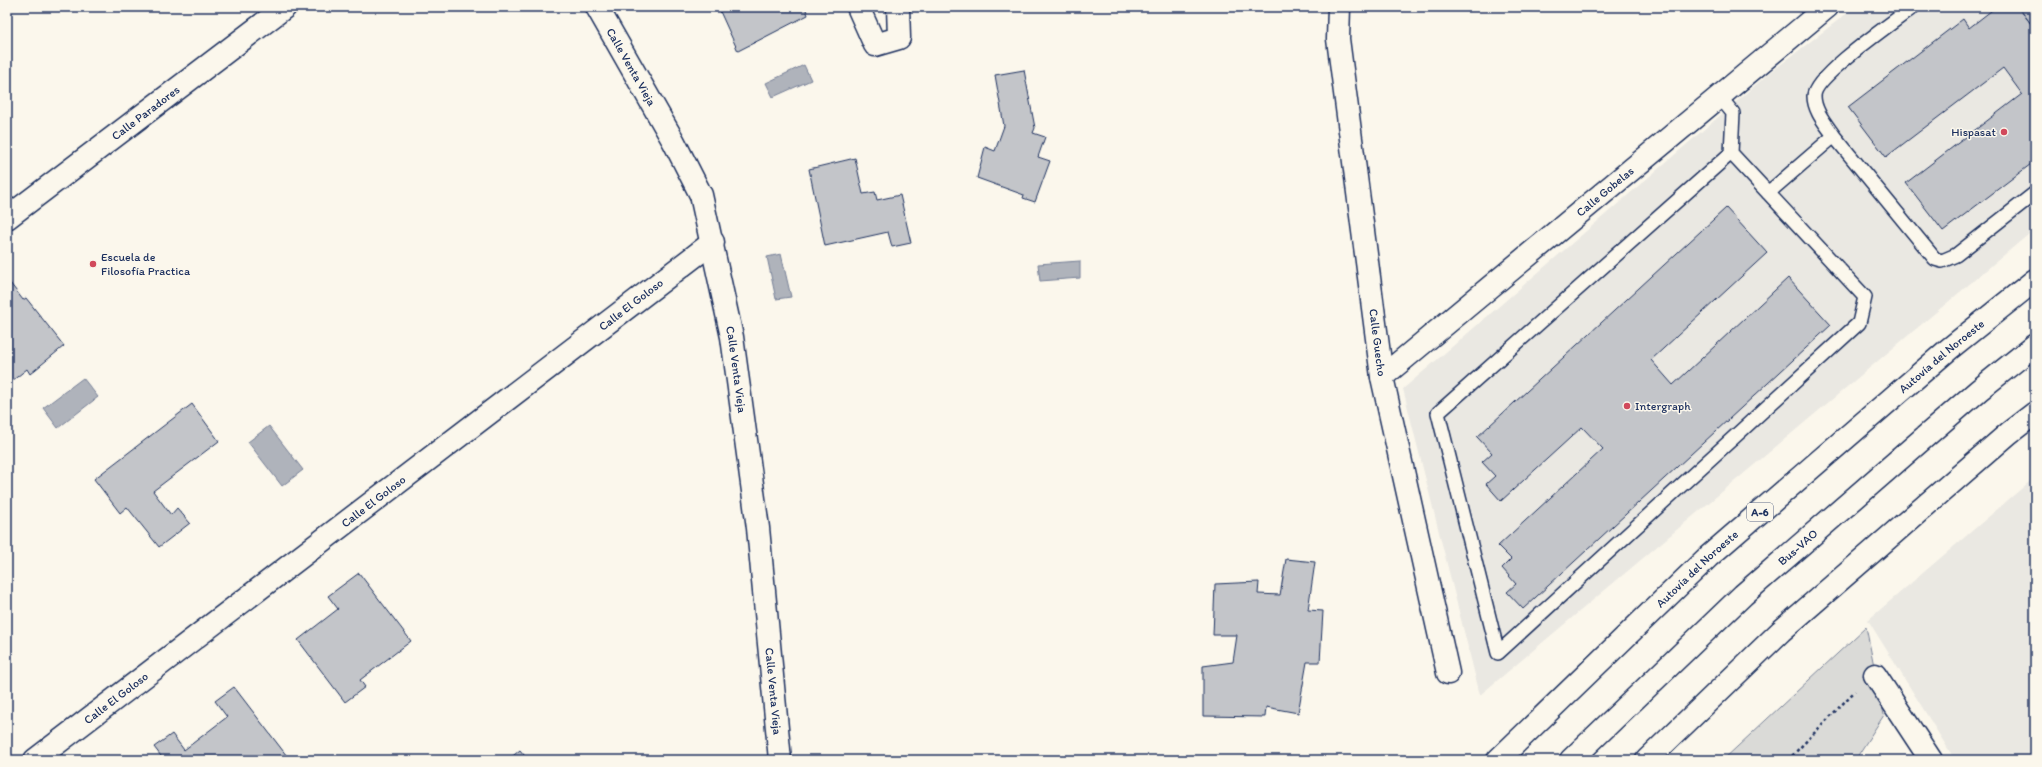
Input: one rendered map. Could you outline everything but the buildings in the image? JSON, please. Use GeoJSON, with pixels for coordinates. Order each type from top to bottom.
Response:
{"type":"FeatureCollection","features":[{"type":"Feature","properties":{"kind":"main road","name":"Calle Paradores"},"geometry":{"type":"LineString","coordinates":[[7,218],[285,7]]}},
{"type":"Feature","properties":{"kind":"main road","name":"Calle Venta Vieja"},"geometry":{"type":"LineString","coordinates":[[597,7],[674,142],[701,195],[713,242],[732,337],[758,528],[780,760]]}},
{"type":"Feature","properties":{"kind":"main road"},"geometry":{"type":"LineString","coordinates":[[858,7],[875,45],[899,38],[898,7]]}},
{"type":"Feature","properties":{"kind":"main road","name":"Calle Guecho"},"geometry":{"type":"LineString","coordinates":[[1339,7],[1338,39],[1382,377],[1448,673]]}},
{"type":"Feature","properties":{"kind":"main road","name":"Calle Gobelas"},"geometry":{"type":"LineString","coordinates":[[1382,377],[1827,7]]}},
{"type":"Feature","properties":{"kind":"main road","name":"Calle El Goloso"},"geometry":{"type":"LineString","coordinates":[[35,760],[713,242]]}},
{"type":"Feature","properties":{"kind":"main road","name":"Autovía del Noroeste"},"geometry":{"type":"LineString","coordinates":[[1498,760],[1708,557],[1949,349],[2035,280]]}},
{"type":"Feature","properties":{"kind":"main road","name":"Bus-VAO"},"geometry":{"type":"LineString","coordinates":[[1571,760],[1743,595],[1978,390],[2035,346]]}},
{"type":"Feature","properties":{"kind":"main road"},"geometry":{"type":"LineString","coordinates":[[1647,760],[1781,631],[2009,433],[2035,413]]}},
{"type":"Feature","properties":{"kind":"main road"},"geometry":{"type":"LineString","coordinates":[[1876,675],[1931,760]]}},
{"type":"Feature","properties":{"kind":"lane"},"geometry":{"type":"LineString","coordinates":[[1913,7],[1836,66],[1822,80],[1814,94],[1815,106],[1834,136],[1927,252],[1935,259],[1942,262],[1956,255],[2035,193]]}},
{"type":"Feature","properties":{"kind":"lane"},"geometry":{"type":"LineString","coordinates":[[1719,96],[1733,113],[1731,153],[1438,413],[1498,653],[1859,323],[1864,297],[1731,153]]}},
{"type":"Feature","properties":{"kind":"lane"},"geometry":{"type":"LineString","coordinates":[[1768,193],[1834,136]]}},
{"type":"Feature","properties":{"kind":"path"},"geometry":{"type":"LineString","coordinates":[[1788,760],[1853,693],[1876,675]]}},
{"type":"Feature","properties":{"kind":"shaded area"},"geometry":{"type":"Polygon","coordinates":[[[1855,7],[2035,7],[2035,229],[1480,695],[1403,389],[1766,76],[1855,7]]]}},
{"type":"Feature","properties":{"kind":"shaded area"},"geometry":{"type":"Polygon","coordinates":[[[804,65],[811,80],[773,97],[766,83],[804,65]]]}},
{"type":"Feature","properties":{"kind":"shaded area"},"geometry":{"type":"Polygon","coordinates":[[[781,254],[791,297],[776,299],[767,257],[781,254]]]}},
{"type":"Feature","properties":{"kind":"shaded area"},"geometry":{"type":"Polygon","coordinates":[[[1080,261],[1080,278],[1040,281],[1038,264],[1080,261]]]}},
{"type":"Feature","properties":{"kind":"shaded area"},"geometry":{"type":"Polygon","coordinates":[[[83,378],[98,397],[58,428],[43,408],[83,378]]]}},
{"type":"Feature","properties":{"kind":"shaded area"},"geometry":{"type":"Polygon","coordinates":[[[269,426],[303,470],[282,486],[248,442],[269,426]]]}},
{"type":"Feature","properties":{"kind":"shaded area"},"geometry":{"type":"Polygon","coordinates":[[[2035,477],[2035,760],[1955,760],[1868,620],[2035,477]]]}},
{"type":"Feature","properties":{"kind":"shaded area"},"geometry":{"type":"Polygon","coordinates":[[[1866,627],[1884,715],[1855,760],[1723,760],[1866,627]]]}},
{"type":"Feature","properties":{"kind":"place","name":"Hispasat"},"geometry":{"type":"Point","coordinates":[2004,132]}},
{"type":"Feature","properties":{"kind":"place","name":"Escuela de Filosofía Practica"},"geometry":{"type":"Point","coordinates":[93,264]}},
{"type":"Feature","properties":{"kind":"place","name":"Intergraph"},"geometry":{"type":"Point","coordinates":[1627,406]}}]}
